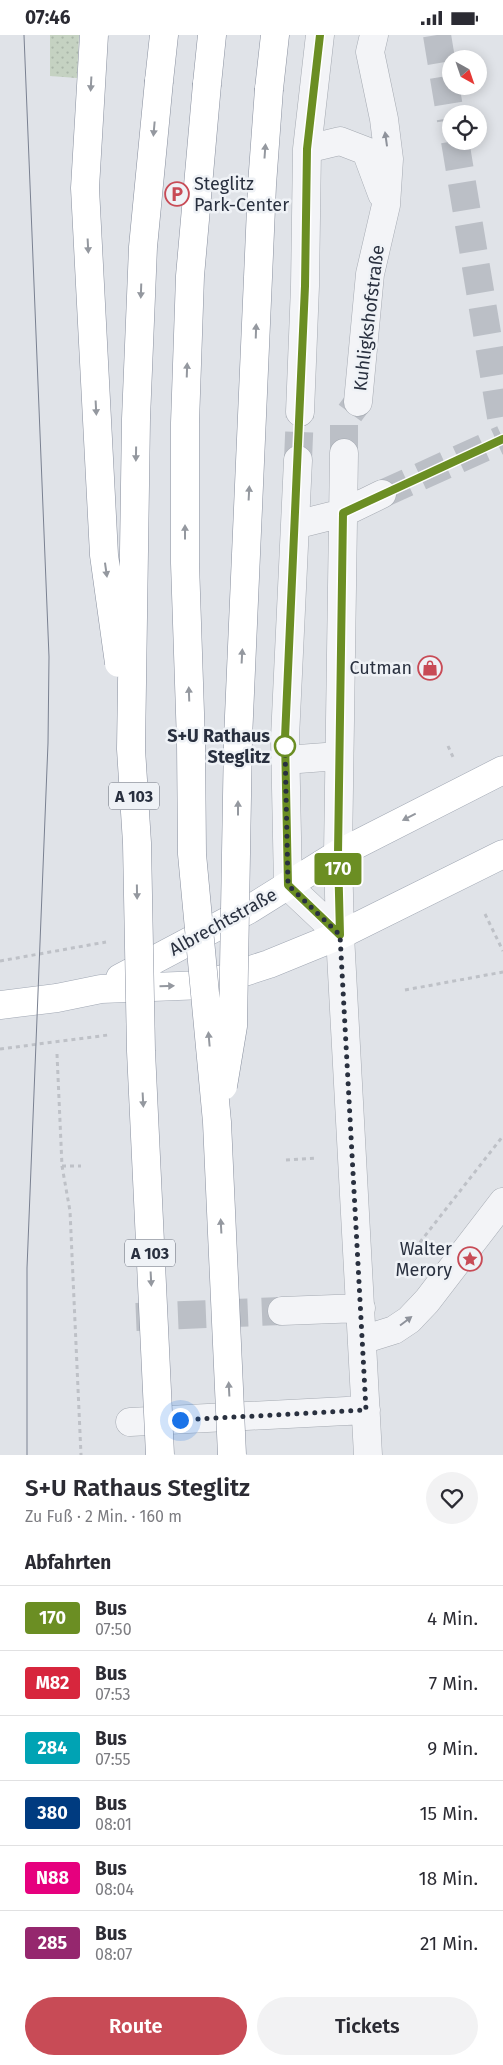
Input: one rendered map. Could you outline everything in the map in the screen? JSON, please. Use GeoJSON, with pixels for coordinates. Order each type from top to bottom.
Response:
{"type":"FeatureCollection","features":[{"type":"Feature","properties":{"kind":"main road"},"geometry":{"type":"LineString","coordinates":[[94,35],[85,188],[93,358],[104,555],[131,749]]}},
{"type":"Feature","properties":{"kind":"main road"},"geometry":{"type":"LineString","coordinates":[[131,749],[136,429],[143,247],[164,35]]}},
{"type":"Feature","properties":{"kind":"main road"},"geometry":{"type":"LineString","coordinates":[[212,35],[190,276],[185,423],[184,563],[191,743],[192,854],[217,1122],[232,1455]]}},
{"type":"Feature","properties":{"kind":"main road"},"geometry":{"type":"LineString","coordinates":[[217,1122],[233,1026],[238,729],[262,185],[275,35]]}},
{"type":"Feature","properties":{"kind":"main road","name":"A 103"},"geometry":{"type":"LineString","coordinates":[[131,749],[136,843],[141,1051],[160,1455]]}},
{"type":"Feature","properties":{"kind":"main road","name":"Albrechtstraße"},"geometry":{"type":"LineString","coordinates":[[101,989],[250,909],[338,854],[503,770]]}},
{"type":"Feature","properties":{"kind":"main road","name":"Albrechtstraße"},"geometry":{"type":"LineString","coordinates":[[0,1005],[57,998],[101,989],[204,985],[269,964],[340,935],[503,853]]}},
{"type":"Feature","properties":{"kind":"street"},"geometry":{"type":"LineString","coordinates":[[300,412],[305,286],[307,149],[320,35]]}},
{"type":"Feature","properties":{"kind":"street","name":"Kuhligkshofstraße"},"geometry":{"type":"LineString","coordinates":[[358,402],[370,274],[386,205],[389,159],[384,119],[370,52],[374,35]]}},
{"type":"Feature","properties":{"kind":"street"},"geometry":{"type":"LineString","coordinates":[[307,149],[340,141],[366,151],[386,205]]}},
{"type":"Feature","properties":{"kind":"street"},"geometry":{"type":"LineString","coordinates":[[344,453],[338,854],[340,935],[368,1455]]}},
{"type":"Feature","properties":{"kind":"street"},"geometry":{"type":"LineString","coordinates":[[298,461],[285,760],[288,885],[340,935]]}},
{"type":"Feature","properties":{"kind":"street"},"geometry":{"type":"LineString","coordinates":[[295,525],[343,513],[382,494]]}},
{"type":"Feature","properties":{"kind":"street"},"geometry":{"type":"LineString","coordinates":[[285,760],[339,756]]}},
{"type":"Feature","properties":{"kind":"street"},"geometry":{"type":"LineString","coordinates":[[362,1341],[394,1330],[409,1320],[427,1301],[503,1202]]}},
{"type":"Feature","properties":{"kind":"street"},"geometry":{"type":"LineString","coordinates":[[282,1311],[361,1309]]}},
{"type":"Feature","properties":{"kind":"street"},"geometry":{"type":"LineString","coordinates":[[130,1422],[366,1410]]}},
{"type":"Feature","properties":{"kind":"path"},"geometry":{"type":"LineString","coordinates":[[448,746],[453,757]]}},
{"type":"Feature","properties":{"kind":"path"},"geometry":{"type":"LineString","coordinates":[[485,915],[503,951]]}},
{"type":"Feature","properties":{"kind":"path"},"geometry":{"type":"LineString","coordinates":[[405,990],[503,972]]}},
{"type":"Feature","properties":{"kind":"path"},"geometry":{"type":"LineString","coordinates":[[57,1054],[62,1167],[70,1211],[81,1455]]}},
{"type":"Feature","properties":{"kind":"path"},"geometry":{"type":"LineString","coordinates":[[410,1255],[503,1136]]}},
{"type":"Feature","properties":{"kind":"path"},"geometry":{"type":"LineString","coordinates":[[286,1160],[316,1158]]}},
{"type":"Feature","properties":{"kind":"path"},"geometry":{"type":"LineString","coordinates":[[62,1167],[81,1167]]}},
{"type":"Feature","properties":{"kind":"green space"},"geometry":{"type":"Polygon","coordinates":[[[50,35],[79,35],[77,78],[50,76],[50,35]]]}},
{"type":"Feature","properties":{"kind":"tunnel"},"geometry":{"type":"LineString","coordinates":[[437,35],[449,105]]}},
{"type":"Feature","properties":{"kind":"tunnel"},"geometry":{"type":"LineString","coordinates":[[456,150],[503,429]]}},
{"type":"Feature","properties":{"kind":"tunnel"},"geometry":{"type":"LineString","coordinates":[[344,453],[344,421],[358,402]]}},
{"type":"Feature","properties":{"kind":"tunnel"},"geometry":{"type":"LineString","coordinates":[[298,460],[300,412]]}},
{"type":"Feature","properties":{"kind":"tunnel"},"geometry":{"type":"LineString","coordinates":[[382,494],[503,439]]}},
{"type":"Feature","properties":{"kind":"tunnel"},"geometry":{"type":"LineString","coordinates":[[136,1317],[282,1311]]}},
{"type":"Feature","properties":{"kind":"tram line"},"geometry":{"type":"LineString","coordinates":[[24,35],[49,657],[48,743],[27,1268],[27,1455]]}},
{"type":"Feature","properties":{"kind":"bus line","name":"170"},"geometry":{"type":"LineString","coordinates":[[320,35],[307,149],[305,286],[285,760],[288,885],[340,935],[338,854],[343,513],[503,439]]}},
{"type":"Feature","properties":{"kind":"place","name":"Steglitz Park-Center"},"geometry":{"type":"Point","coordinates":[177,194]}},
{"type":"Feature","properties":{"kind":"place","name":"Cutman"},"geometry":{"type":"Point","coordinates":[430,668]}},
{"type":"Feature","properties":{"kind":"place","name":"S+U Rathaus Steglitz"},"geometry":{"type":"Point","coordinates":[285,746]}},
{"type":"Feature","properties":{"kind":"place","name":"Walter Merory"},"geometry":{"type":"Point","coordinates":[470,1259]}},
{"type":"Feature","properties":{"kind":"route"},"geometry":{"type":"LineString","coordinates":[[180,1420],[366,1410],[340,935],[288,885],[285,746]]}}]}
